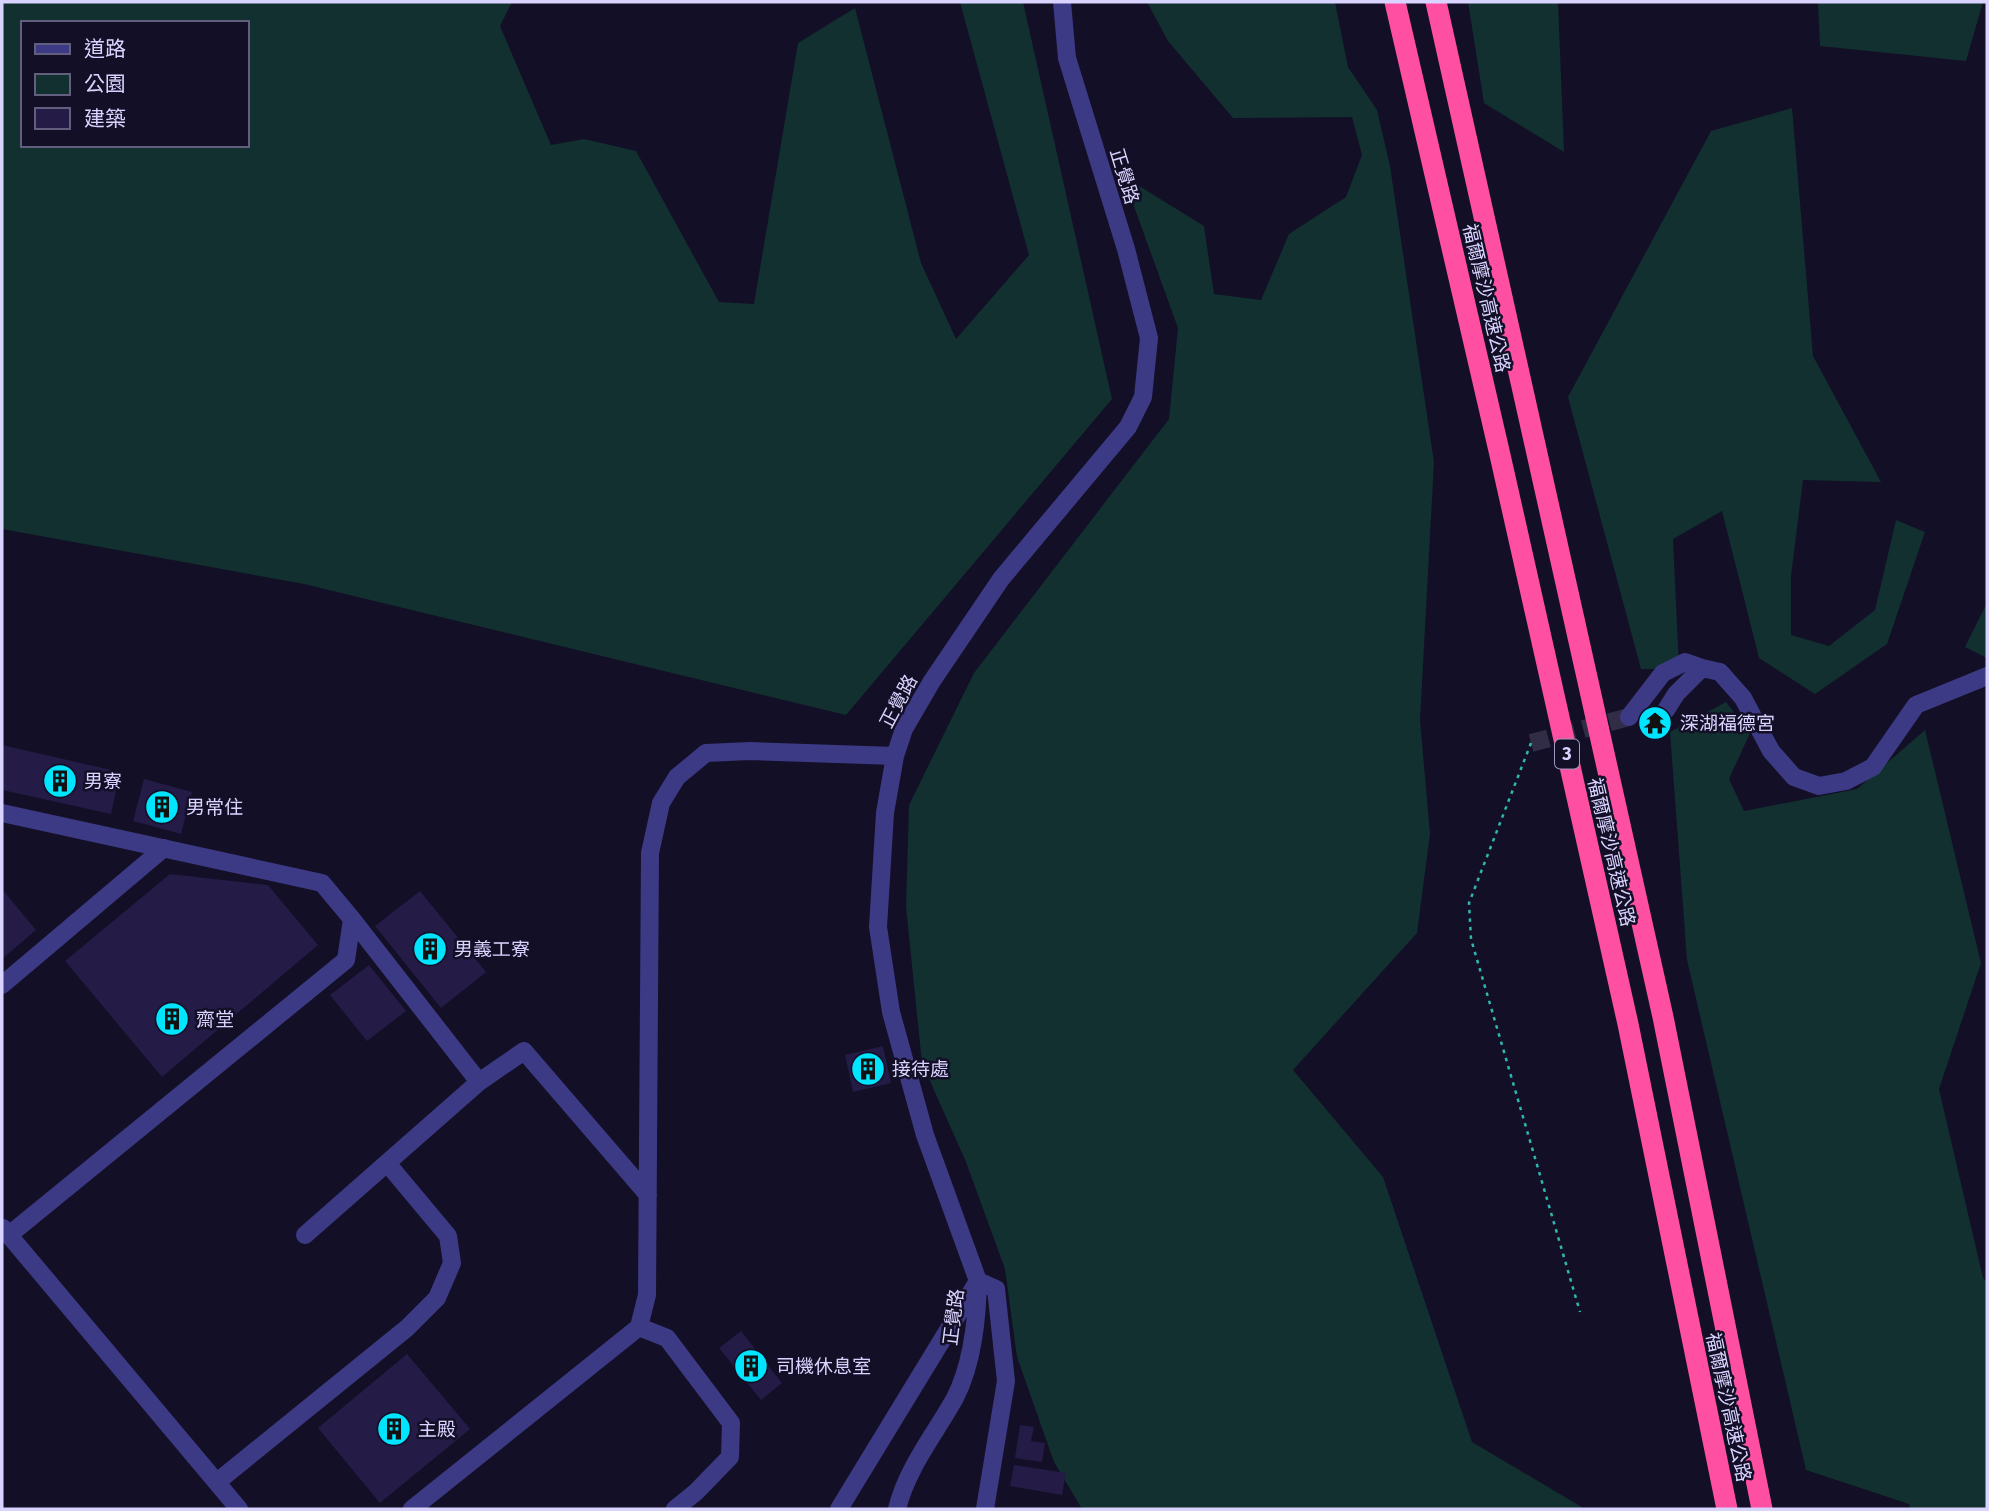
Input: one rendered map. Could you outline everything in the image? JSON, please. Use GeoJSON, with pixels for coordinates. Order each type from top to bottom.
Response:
{"type":"FeatureCollection","features":[{"type":"Feature","properties":{"kind":"highway","name":"福爾摩沙高速公路"},"geometry":{"type":"LineString","coordinates":[[1395,2],[1628,1024],[1727,1509]]}},
{"type":"Feature","properties":{"kind":"highway","name":"福爾摩沙高速公路"},"geometry":{"type":"LineString","coordinates":[[1436,2],[1662,1017],[1762,1509]]}},
{"type":"Feature","properties":{"kind":"street","name":"正覺路"},"geometry":{"type":"LineString","coordinates":[[897,1509],[922,1452],[956,1396],[968,1367],[978,1280],[925,1135],[891,1012],[878,927],[885,813],[895,756],[904,729],[932,681],[1001,579],[1128,427],[1143,397],[1149,338],[1126,249],[1067,58],[1062,2]]}},
{"type":"Feature","properties":{"kind":"street"},"geometry":{"type":"LineString","coordinates":[[1629,717],[1663,673],[1685,662],[1720,672],[1743,698],[1771,751],[1794,777],[1819,786],[1846,781],[1873,767],[1916,705],[1987,676]]}},
{"type":"Feature","properties":{"kind":"street"},"geometry":{"type":"LineString","coordinates":[[1666,710],[1676,694],[1702,668]]}},
{"type":"Feature","properties":{"kind":"street"},"geometry":{"type":"LineString","coordinates":[[412,1509],[639,1327],[647,1295],[650,853],[661,803],[677,776],[706,753],[750,751],[895,756]]}},
{"type":"Feature","properties":{"kind":"street"},"geometry":{"type":"LineString","coordinates":[[2,813],[322,883],[479,1082]]}},
{"type":"Feature","properties":{"kind":"street"},"geometry":{"type":"LineString","coordinates":[[2,985],[164,848]]}},
{"type":"Feature","properties":{"kind":"street"},"geometry":{"type":"LineString","coordinates":[[239,1509],[5,1231],[346,960],[352,919]]}},
{"type":"Feature","properties":{"kind":"street"},"geometry":{"type":"LineString","coordinates":[[305,1235],[479,1082],[524,1051],[648,1195]]}},
{"type":"Feature","properties":{"kind":"street"},"geometry":{"type":"LineString","coordinates":[[216,1482],[407,1328],[437,1298],[452,1263],[448,1236],[387,1163]]}},
{"type":"Feature","properties":{"kind":"street"},"geometry":{"type":"LineString","coordinates":[[839,1509],[978,1280],[996,1289],[1006,1381],[985,1509]]}},
{"type":"Feature","properties":{"kind":"street"},"geometry":{"type":"LineString","coordinates":[[639,1327],[667,1338],[731,1423],[730,1457],[675,1509]]}},
{"type":"Feature","properties":{"kind":"path"},"geometry":{"type":"LineString","coordinates":[[1531,743],[1469,903],[1471,939],[1580,1312]]}},
{"type":"Feature","properties":{"kind":"green space"},"geometry":{"type":"Polygon","coordinates":[[[2,2],[512,2],[500,26],[551,145],[584,139],[636,151],[719,302],[754,304],[798,43],[855,8],[921,263],[956,339],[1029,255],[960,2],[1023,2],[1112,399],[846,715],[304,584],[2,529],[2,2]]]}},
{"type":"Feature","properties":{"kind":"green space"},"geometry":{"type":"Polygon","coordinates":[[[1147,2],[1335,2],[1348,67],[1377,110],[1390,166],[1434,462],[1420,720],[1430,834],[1417,933],[1293,1070],[1383,1177],[1472,1442],[1585,1509],[1082,1509],[1054,1462],[1017,1357],[1005,1269],[966,1162],[922,1063],[906,907],[909,805],[974,673],[1169,419],[1178,328],[1123,176],[1204,226],[1214,294],[1261,300],[1289,234],[1346,197],[1362,155],[1352,117],[1233,118],[1168,41],[1147,2]]]}},
{"type":"Feature","properties":{"kind":"green space"},"geometry":{"type":"Polygon","coordinates":[[[1468,2],[1558,2],[1564,152],[1484,103],[1468,2]]]}},
{"type":"Feature","properties":{"kind":"green space"},"geometry":{"type":"Polygon","coordinates":[[[1818,2],[1983,2],[1966,61],[1820,46],[1818,2]]]}},
{"type":"Feature","properties":{"kind":"green space"},"geometry":{"type":"Polygon","coordinates":[[[1792,108],[1813,356],[1881,482],[1803,480],[1791,576],[1791,635],[1829,646],[1875,610],[1896,520],[1925,532],[1887,644],[1815,694],[1759,658],[1722,511],[1673,539],[1679,669],[1641,669],[1568,397],[1711,131],[1792,108]]]}},
{"type":"Feature","properties":{"kind":"green space"},"geometry":{"type":"Polygon","coordinates":[[[1987,603],[1987,658],[1965,647],[1987,603]]]}},
{"type":"Feature","properties":{"kind":"green space"},"geometry":{"type":"Polygon","coordinates":[[[1726,702],[1750,733],[1729,779],[1744,811],[1857,789],[1925,730],[1981,963],[1939,1089],[1983,1278],[1987,1282],[1987,1509],[1910,1509],[1909,1504],[1806,1470],[1687,960],[1670,732],[1726,702]]]}},
{"type":"Feature","properties":{"kind":"building","name":"男寮"},"geometry":{"type":"Polygon","coordinates":[[[2,745],[120,772],[111,814],[2,790],[2,745]]]}},
{"type":"Feature","properties":{"kind":"building","name":"男常住"},"geometry":{"type":"Polygon","coordinates":[[[144,779],[192,792],[181,834],[133,821],[144,779]]]}},
{"type":"Feature","properties":{"kind":"building","name":"齋堂"},"geometry":{"type":"Polygon","coordinates":[[[170,874],[268,885],[318,945],[162,1077],[65,961],[170,874]]]}},
{"type":"Feature","properties":{"kind":"building"},"geometry":{"type":"Polygon","coordinates":[[[2,889],[36,930],[2,959],[2,889]]]}},
{"type":"Feature","properties":{"kind":"building","name":"男義工寮"},"geometry":{"type":"Polygon","coordinates":[[[420,891],[486,972],[441,1008],[375,926],[420,891]]]}},
{"type":"Feature","properties":{"kind":"building"},"geometry":{"type":"Polygon","coordinates":[[[369,965],[406,1011],[367,1041],[330,995],[369,965]]]}},
{"type":"Feature","properties":{"kind":"building","name":"接待處"},"geometry":{"type":"Polygon","coordinates":[[[883,1046],[891,1083],[853,1092],[845,1055],[883,1046]]]}},
{"type":"Feature","properties":{"kind":"building","name":"司機休息室"},"geometry":{"type":"Polygon","coordinates":[[[741,1331],[782,1383],[761,1400],[719,1348],[741,1331]]]}},
{"type":"Feature","properties":{"kind":"building","name":"主殿"},"geometry":{"type":"Polygon","coordinates":[[[407,1354],[470,1429],[380,1503],[318,1428],[407,1354]]]}},
{"type":"Feature","properties":{"kind":"building"},"geometry":{"type":"Polygon","coordinates":[[[1020,1425],[1034,1427],[1031,1441],[1045,1443],[1042,1462],[1015,1458],[1020,1425]]]}},
{"type":"Feature","properties":{"kind":"building"},"geometry":{"type":"Polygon","coordinates":[[[1014,1465],[1066,1473],[1062,1495],[1010,1486],[1014,1465]]]}},
{"type":"Feature","properties":{"kind":"tunnel"},"geometry":{"type":"LineString","coordinates":[[1531,743],[1629,717]]}},
{"type":"Feature","properties":{"kind":"place","name":"深湖福德宮"},"geometry":{"type":"Point","coordinates":[1655,723]}},
{"type":"Feature","properties":{"kind":"place","name":"男寮"},"geometry":{"type":"Point","coordinates":[60,781]}},
{"type":"Feature","properties":{"kind":"place","name":"男常住"},"geometry":{"type":"Point","coordinates":[162,807]}},
{"type":"Feature","properties":{"kind":"place","name":"男義工寮"},"geometry":{"type":"Point","coordinates":[430,949]}},
{"type":"Feature","properties":{"kind":"place","name":"齋堂"},"geometry":{"type":"Point","coordinates":[172,1019]}},
{"type":"Feature","properties":{"kind":"place","name":"接待處"},"geometry":{"type":"Point","coordinates":[868,1069]}},
{"type":"Feature","properties":{"kind":"place","name":"司機休息室"},"geometry":{"type":"Point","coordinates":[751,1366]}},
{"type":"Feature","properties":{"kind":"place","name":"主殿"},"geometry":{"type":"Point","coordinates":[394,1429]}}]}
